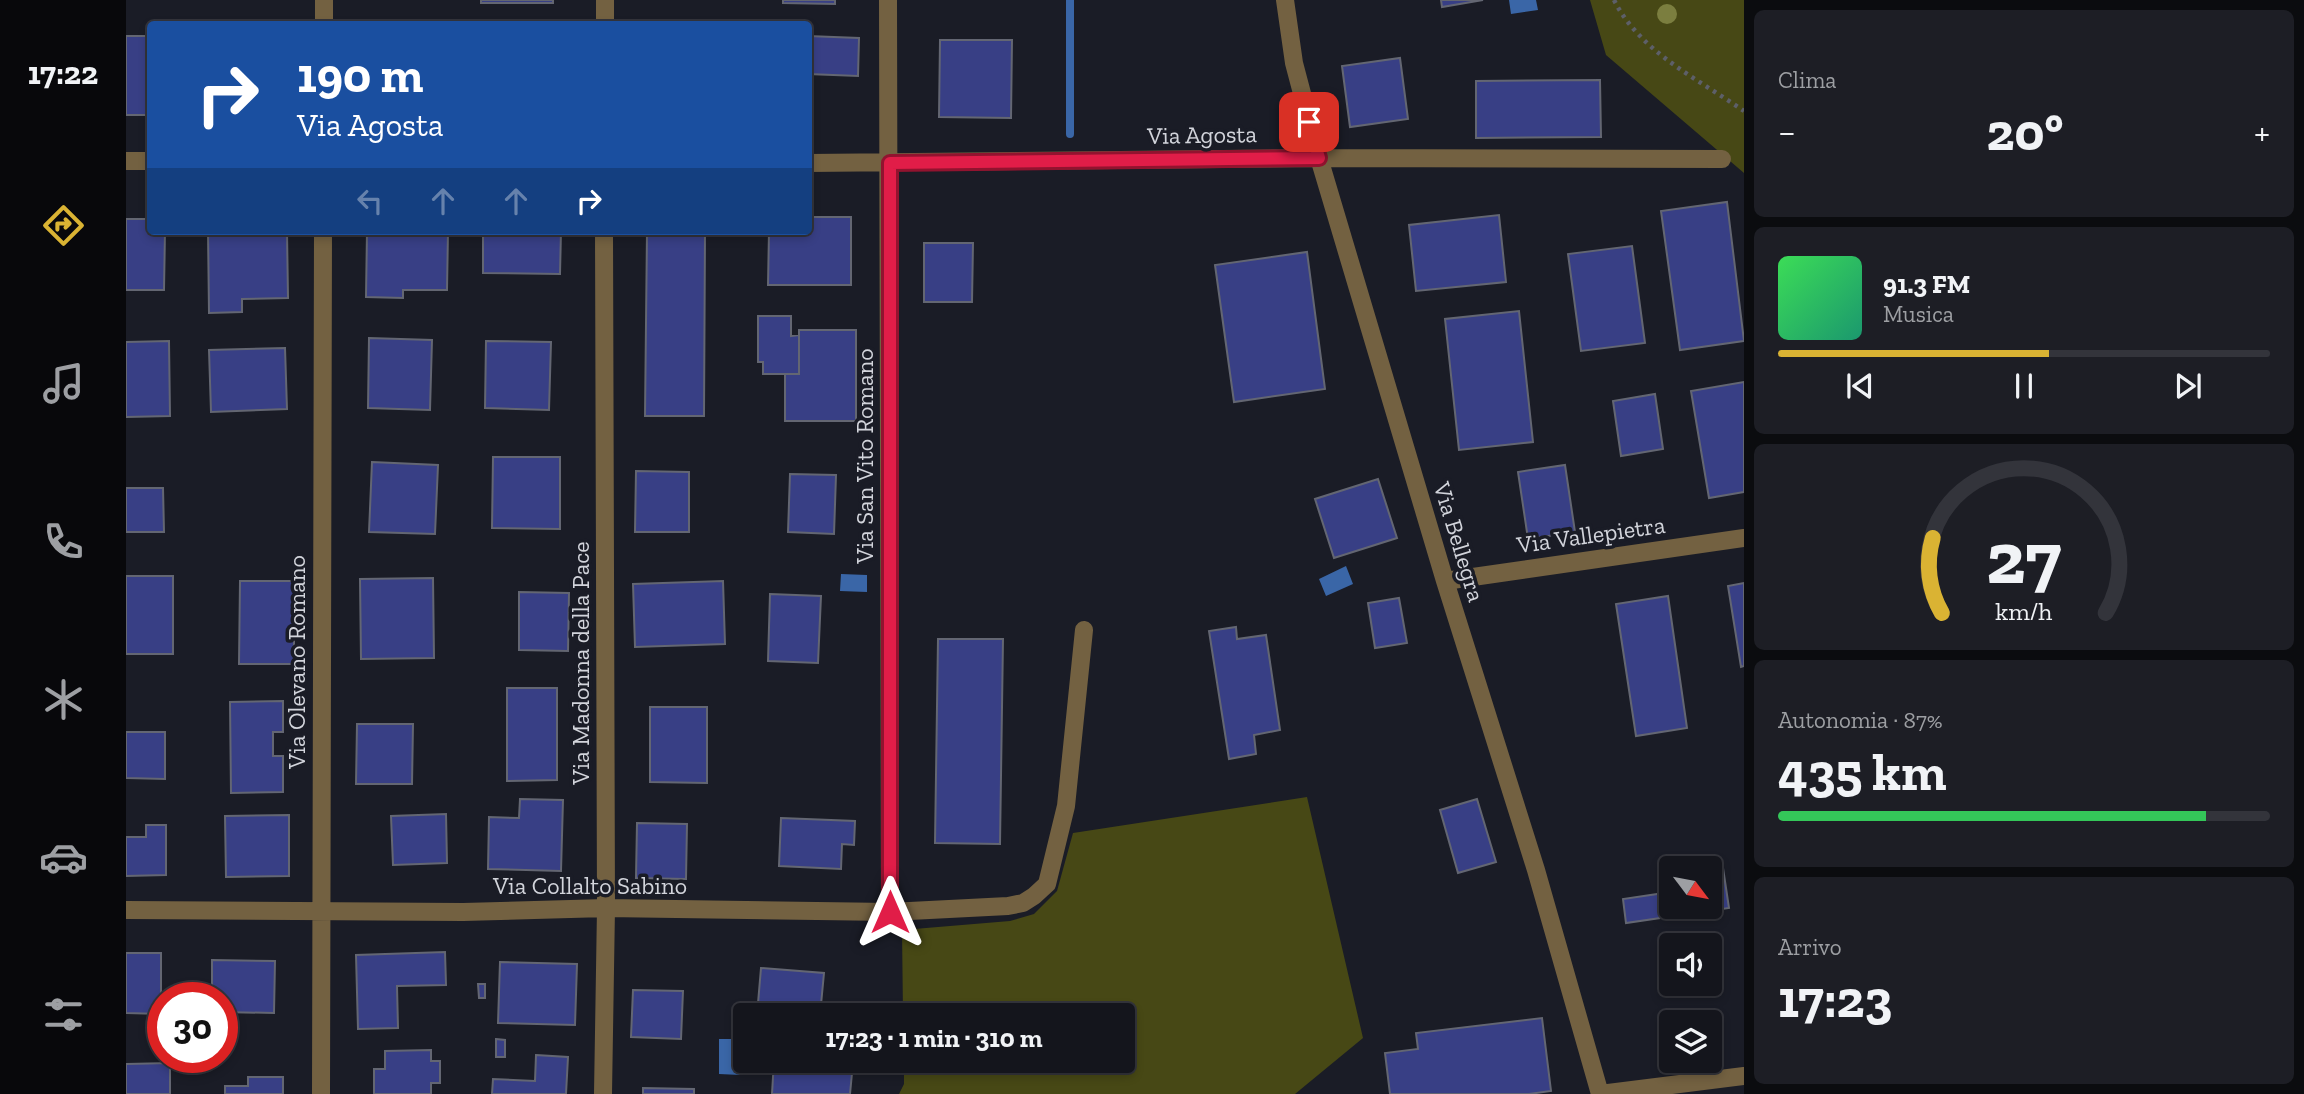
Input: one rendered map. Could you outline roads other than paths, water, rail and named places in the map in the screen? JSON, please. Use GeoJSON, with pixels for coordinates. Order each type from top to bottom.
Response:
{"type":"FeatureCollection","features":[{"type":"Feature","properties":{"kind":"street"},"geometry":{"type":"LineString","coordinates":[[324,0],[324,21]]}},
{"type":"Feature","properties":{"kind":"street"},"geometry":{"type":"LineString","coordinates":[[605,0],[605,21]]}},
{"type":"Feature","properties":{"kind":"street","name":"Via San Vito Romano"},"geometry":{"type":"LineString","coordinates":[[888,0],[890,912]]}},
{"type":"Feature","properties":{"kind":"street","name":"Via Bellegra"},"geometry":{"type":"LineString","coordinates":[[1285,0],[1294,63],[1319,158],[1445,581],[1536,870],[1600,1094]]}},
{"type":"Feature","properties":{"kind":"street","name":"Via Agosta"},"geometry":{"type":"LineString","coordinates":[[812,163],[1319,158],[1722,159]]}},
{"type":"Feature","properties":{"kind":"street"},"geometry":{"type":"LineString","coordinates":[[126,160],[147,161]]}},
{"type":"Feature","properties":{"kind":"street","name":"Via Olevano Romano"},"geometry":{"type":"LineString","coordinates":[[321,1094],[323,235]]}},
{"type":"Feature","properties":{"kind":"street","name":"Via Madonna della Pace"},"geometry":{"type":"LineString","coordinates":[[603,1094],[606,908],[604,235]]}},
{"type":"Feature","properties":{"kind":"street","name":"Via Vallepietra"},"geometry":{"type":"LineString","coordinates":[[1445,581],[1744,538]]}},
{"type":"Feature","properties":{"kind":"street","name":"Via Collalto Sabino"},"geometry":{"type":"LineString","coordinates":[[126,910],[463,912],[606,908],[890,912],[1023,903],[1047,884],[1066,806],[1084,630]]}},
{"type":"Feature","properties":{"kind":"street"},"geometry":{"type":"LineString","coordinates":[[1600,1094],[1744,1076]]}},
{"type":"Feature","properties":{"kind":"water"},"geometry":{"type":"Polygon","coordinates":[[[1509,0],[1536,0],[1538,10],[1511,14],[1509,0]]]}},
{"type":"Feature","properties":{"kind":"water"},"geometry":{"type":"Polygon","coordinates":[[[1346,566],[1353,584],[1326,596],[1319,579],[1346,566]]]}},
{"type":"Feature","properties":{"kind":"water"},"geometry":{"type":"Polygon","coordinates":[[[841,574],[867,575],[867,592],[840,591],[841,574]]]}},
{"type":"Feature","properties":{"kind":"water"},"geometry":{"type":"Polygon","coordinates":[[[719,1039],[733,1039],[733,1073],[740,1075],[719,1074],[719,1039]]]}},
{"type":"Feature","properties":{"kind":"waterway"},"geometry":{"type":"LineString","coordinates":[[1070,0],[1070,134]]}}]}
